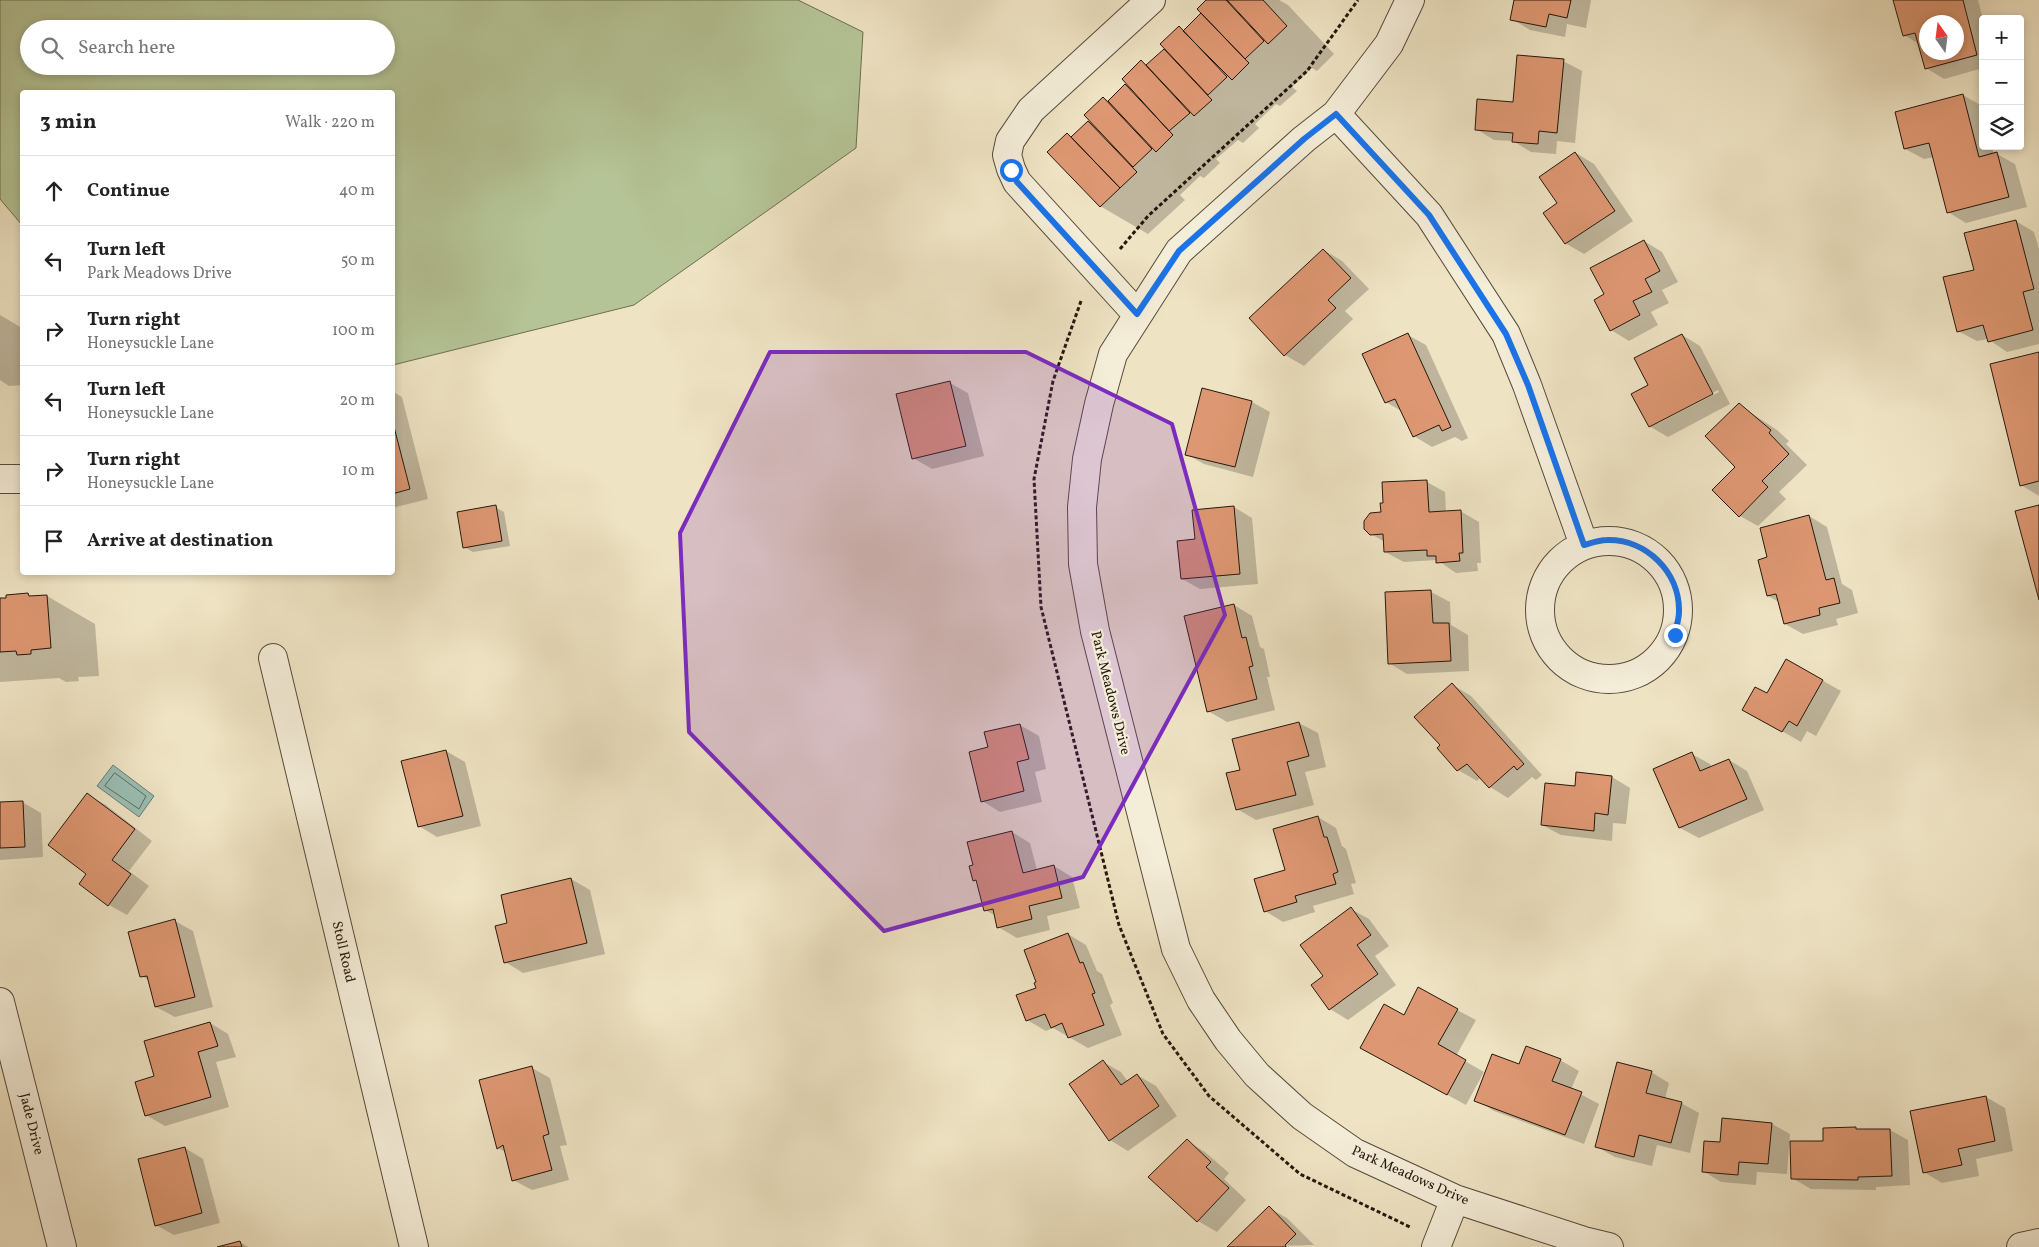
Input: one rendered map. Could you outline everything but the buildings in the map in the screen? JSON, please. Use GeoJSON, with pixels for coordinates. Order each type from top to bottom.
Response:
{"type":"FeatureCollection","features":[{"type":"Feature","properties":{"kind":"street"},"geometry":{"type":"LineString","coordinates":[[1137,314],[1017,182],[1007,155],[1010,140],[1031,110],[1151,0]]}},
{"type":"Feature","properties":{"kind":"street","name":"Park Meadows Drive"},"geometry":{"type":"LineString","coordinates":[[1410,0],[1389,44],[1336,114],[1304,139],[1179,251],[1113,354],[1087,459],[1082,507],[1083,564],[1095,630],[1176,950],[1201,1000],[1228,1040],[1257,1075],[1302,1116],[1355,1153],[1455,1199],[1584,1241],[1609,1247]]}},
{"type":"Feature","properties":{"kind":"street"},"geometry":{"type":"LineString","coordinates":[[1336,114],[1429,215],[1506,334],[1528,385],[1584,545]]}},
{"type":"Feature","properties":{"kind":"street"},"geometry":{"type":"LineString","coordinates":[[0,479],[20,479]]}},
{"type":"Feature","properties":{"kind":"street"},"geometry":{"type":"LineString","coordinates":[[1606,540],[1629,543],[1650,553],[1666,569],[1676,589],[1680,612],[1675,635],[1663,654],[1646,670],[1624,678],[1601,680],[1579,673],[1560,660],[1546,641],[1539,619],[1540,596],[1549,574],[1564,557],[1584,545],[1606,540]]}},
{"type":"Feature","properties":{"kind":"street","name":"Stoll Road"},"geometry":{"type":"LineString","coordinates":[[273,658],[414,1247]]}},
{"type":"Feature","properties":{"kind":"street","name":"Jade Drive"},"geometry":{"type":"LineString","coordinates":[[0,1002],[62,1247]]}},
{"type":"Feature","properties":{"kind":"street"},"geometry":{"type":"LineString","coordinates":[[1438,1242],[1455,1199]]}},
{"type":"Feature","properties":{"kind":"street"},"geometry":{"type":"LineString","coordinates":[[2022,1247],[2039,1243]]}},
{"type":"Feature","properties":{"kind":"path"},"geometry":{"type":"LineString","coordinates":[[1358,0],[1307,71],[1148,216],[1085,291],[1054,381],[1034,479],[1041,607],[1119,926],[1164,1034],[1209,1096],[1300,1174],[1438,1242]]}},
{"type":"Feature","properties":{"kind":"highlighted area"},"geometry":{"type":"Polygon","coordinates":[[[770,352],[1026,352],[1172,424],[1225,615],[1083,877],[884,931],[689,732],[680,533],[770,352]]]}},
{"type":"Feature","properties":{"kind":"green space"},"geometry":{"type":"Polygon","coordinates":[[[0,0],[798,0],[863,32],[856,148],[634,305],[395,365],[395,90],[20,90],[20,223],[0,199],[0,0]]]}},
{"type":"Feature","properties":{"kind":"water"},"geometry":{"type":"Polygon","coordinates":[[[113,765],[154,796],[139,817],[97,786],[113,765]]]}},
{"type":"Feature","properties":{"kind":"route"},"geometry":{"type":"LineString","coordinates":[[1011,170],[1017,182],[1137,314],[1179,251],[1304,139],[1336,114],[1381,160],[1429,215],[1506,334],[1528,385],[1584,545],[1606,540],[1629,543],[1650,553],[1666,569],[1676,589],[1680,612],[1675,635]]}}]}
